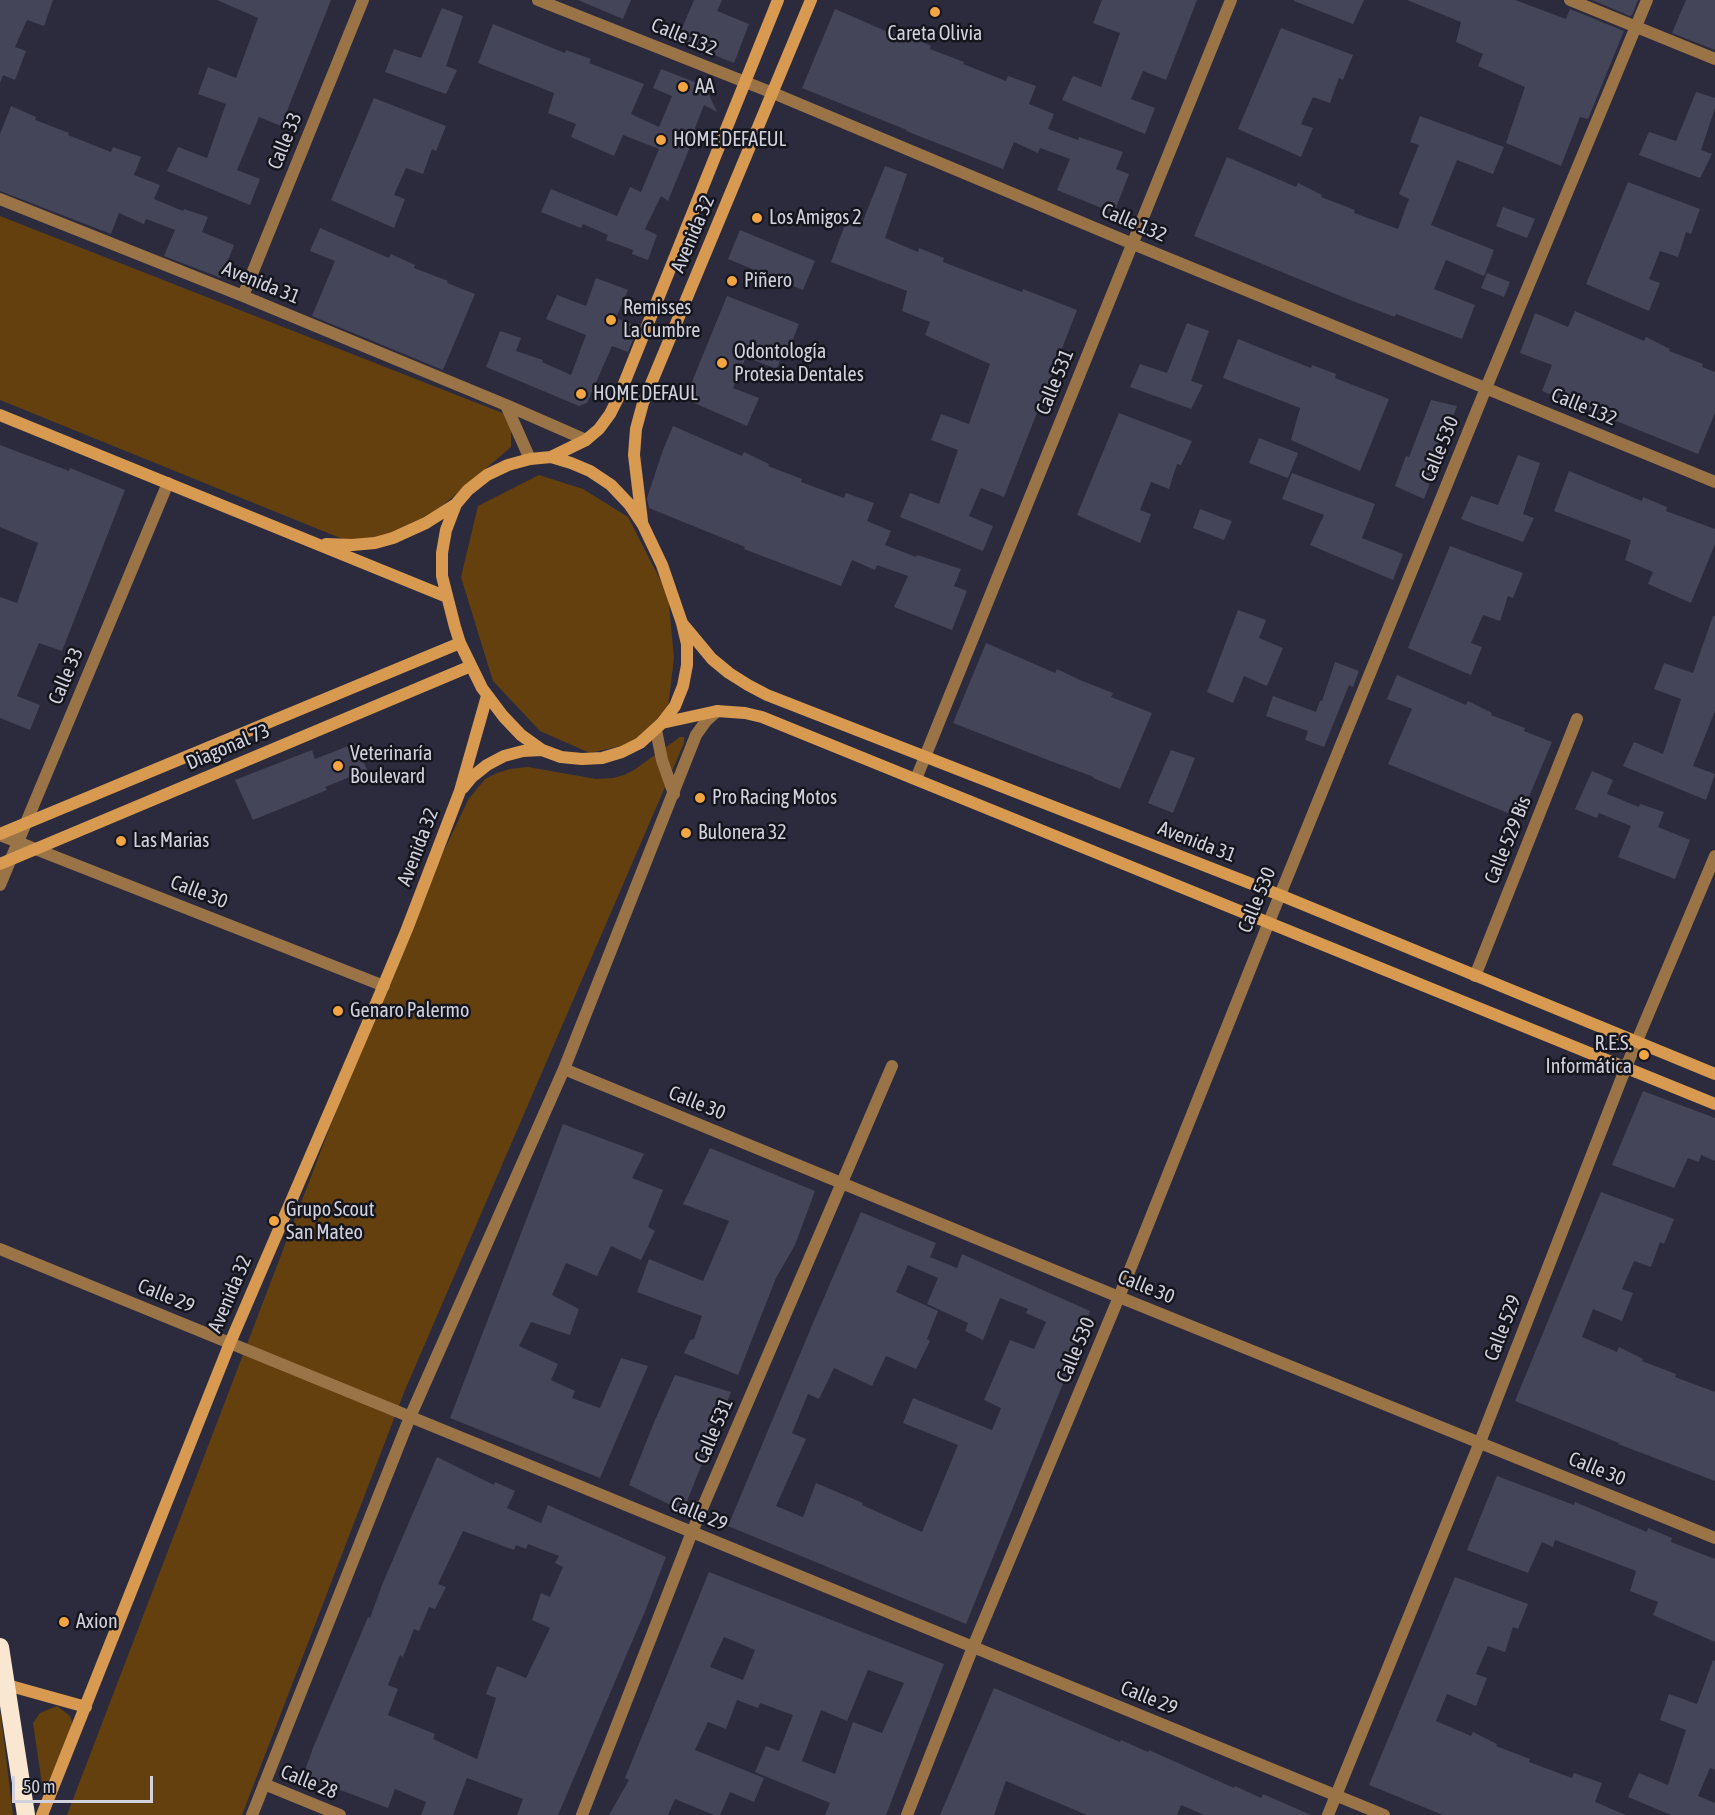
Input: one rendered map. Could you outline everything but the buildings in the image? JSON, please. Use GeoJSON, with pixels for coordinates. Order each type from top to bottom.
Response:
{"type":"FeatureCollection","features":[{"type":"Feature","properties":{"kind":"highway"},"geometry":{"type":"LineString","coordinates":[[0,1647],[26,1815]]}},
{"type":"Feature","properties":{"kind":"main road","name":"Avenida 32"},"geometry":{"type":"LineString","coordinates":[[551,457],[586,440],[610,414],[620,396],[778,0]]}},
{"type":"Feature","properties":{"kind":"main road","name":"Avenida 32"},"geometry":{"type":"LineString","coordinates":[[643,525],[634,455],[636,429],[643,403],[811,0]]}},
{"type":"Feature","properties":{"kind":"main road"},"geometry":{"type":"LineString","coordinates":[[0,415],[447,597]]}},
{"type":"Feature","properties":{"kind":"main road"},"geometry":{"type":"LineString","coordinates":[[316,544],[352,545],[375,543],[393,538],[426,523],[456,504],[468,490],[487,476],[508,465],[530,459],[551,457],[590,471],[611,485],[629,504],[643,525],[662,565],[687,644],[687,665],[683,686],[675,706],[659,727],[640,743],[602,758],[571,758],[542,750],[521,735],[487,696],[460,643],[442,576],[442,553],[446,530],[456,504]]}},
{"type":"Feature","properties":{"kind":"main road","name":"Avenida 31"},"geometry":{"type":"LineString","coordinates":[[682,623],[712,659],[748,685],[767,694],[1280,895],[1715,1074]]}},
{"type":"Feature","properties":{"kind":"main road","name":"Diagonal 73"},"geometry":{"type":"LineString","coordinates":[[0,835],[460,643]]}},
{"type":"Feature","properties":{"kind":"main road","name":"Diagonal 73"},"geometry":{"type":"LineString","coordinates":[[5,861],[471,666]]}},
{"type":"Feature","properties":{"kind":"main road","name":"Avenida 32"},"geometry":{"type":"LineString","coordinates":[[42,1815],[230,1343],[384,986],[460,791],[487,696]]}},
{"type":"Feature","properties":{"kind":"main road"},"geometry":{"type":"LineString","coordinates":[[659,727],[717,711],[762,717],[1715,1104]]}},
{"type":"Feature","properties":{"kind":"main road","name":"Avenida 32"},"geometry":{"type":"LineString","coordinates":[[460,791],[487,765],[504,756],[523,751],[542,750]]}},
{"type":"Feature","properties":{"kind":"main road"},"geometry":{"type":"LineString","coordinates":[[7,1685],[86,1707]]}},
{"type":"Feature","properties":{"kind":"street","name":"Calle 33"},"geometry":{"type":"LineString","coordinates":[[243,296],[363,0]]}},
{"type":"Feature","properties":{"kind":"street","name":"Calle 132"},"geometry":{"type":"LineString","coordinates":[[538,0],[773,93],[1133,244],[1715,482]]}},
{"type":"Feature","properties":{"kind":"street","name":"Calle 531"},"geometry":{"type":"LineString","coordinates":[[916,779],[1232,0]]}},
{"type":"Feature","properties":{"kind":"street"},"geometry":{"type":"LineString","coordinates":[[1570,0],[1715,59]]}},
{"type":"Feature","properties":{"kind":"street","name":"Calle 530"},"geometry":{"type":"LineString","coordinates":[[907,1815],[1486,388],[1647,0]]}},
{"type":"Feature","properties":{"kind":"street","name":"Avenida 31"},"geometry":{"type":"LineString","coordinates":[[0,199],[243,296],[586,440]]}},
{"type":"Feature","properties":{"kind":"street"},"geometry":{"type":"LineString","coordinates":[[506,405],[530,459]]}},
{"type":"Feature","properties":{"kind":"street","name":"Calle 33"},"geometry":{"type":"LineString","coordinates":[[0,885],[5,861],[18,842],[168,483]]}},
{"type":"Feature","properties":{"kind":"street"},"geometry":{"type":"LineString","coordinates":[[252,1815],[410,1417],[564,1069],[696,735],[717,711]]}},
{"type":"Feature","properties":{"kind":"street","name":"Calle 529 Bis"},"geometry":{"type":"LineString","coordinates":[[1474,976],[1577,719]]}},
{"type":"Feature","properties":{"kind":"street"},"geometry":{"type":"LineString","coordinates":[[659,727],[662,760],[674,794]]}},
{"type":"Feature","properties":{"kind":"street","name":"Calle 30"},"geometry":{"type":"LineString","coordinates":[[0,835],[384,986]]}},
{"type":"Feature","properties":{"kind":"street","name":"Calle 529"},"geometry":{"type":"LineString","coordinates":[[1328,1815],[1480,1442],[1626,1067],[1715,856]]}},
{"type":"Feature","properties":{"kind":"street","name":"Calle 531"},"geometry":{"type":"LineString","coordinates":[[582,1815],[692,1532],[892,1066]]}},
{"type":"Feature","properties":{"kind":"street","name":"Calle 30"},"geometry":{"type":"LineString","coordinates":[[564,1069],[1715,1538]]}},
{"type":"Feature","properties":{"kind":"street","name":"Calle 29"},"geometry":{"type":"LineString","coordinates":[[0,1249],[1384,1815]]}},
{"type":"Feature","properties":{"kind":"street","name":"Calle 28"},"geometry":{"type":"LineString","coordinates":[[264,1785],[340,1815]]}},
{"type":"Feature","properties":{"kind":"shaded area"},"geometry":{"type":"Polygon","coordinates":[[[0,216],[505,414],[511,428],[511,447],[421,524],[385,537],[350,542],[0,400],[0,216]]]}},
{"type":"Feature","properties":{"kind":"shaded area"},"geometry":{"type":"Polygon","coordinates":[[[539,475],[583,489],[628,517],[668,595],[674,658],[667,716],[635,743],[590,753],[540,731],[493,681],[461,577],[478,506],[539,475]]]}},
{"type":"Feature","properties":{"kind":"shaded area"},"geometry":{"type":"Polygon","coordinates":[[[680,737],[684,737],[684,743],[405,1390],[242,1815],[67,1815],[400,944],[468,800],[485,779],[510,769],[528,767],[596,779],[624,775],[680,737]]]}},
{"type":"Feature","properties":{"kind":"shaded area"},"geometry":{"type":"Polygon","coordinates":[[[57,1706],[70,1716],[73,1725],[46,1787],[42,1784],[33,1723],[40,1713],[57,1706]]]}},
{"type":"Feature","properties":{"kind":"shaded area"},"geometry":{"type":"Polygon","coordinates":[[[0,1710],[4,1741],[13,1815],[0,1815],[0,1710]]]}},
{"type":"Feature","properties":{"kind":"place","name":"Careta Olivia"},"geometry":{"type":"Point","coordinates":[935,12]}},
{"type":"Feature","properties":{"kind":"place","name":"AA"},"geometry":{"type":"Point","coordinates":[683,87]}},
{"type":"Feature","properties":{"kind":"place","name":"HOME DEFAEUL"},"geometry":{"type":"Point","coordinates":[661,140]}},
{"type":"Feature","properties":{"kind":"place","name":"Los Amigos 2"},"geometry":{"type":"Point","coordinates":[757,218]}},
{"type":"Feature","properties":{"kind":"place","name":"Piñero"},"geometry":{"type":"Point","coordinates":[732,281]}},
{"type":"Feature","properties":{"kind":"place","name":"Remisses La Cumbre"},"geometry":{"type":"Point","coordinates":[611,320]}},
{"type":"Feature","properties":{"kind":"place","name":"Odontología Protesia Dentales"},"geometry":{"type":"Point","coordinates":[722,363]}},
{"type":"Feature","properties":{"kind":"place","name":"HOME DEFAUL"},"geometry":{"type":"Point","coordinates":[581,394]}},
{"type":"Feature","properties":{"kind":"place","name":"Veterinaría Boulevard"},"geometry":{"type":"Point","coordinates":[338,766]}},
{"type":"Feature","properties":{"kind":"place","name":"Pro Racing Motos"},"geometry":{"type":"Point","coordinates":[700,798]}},
{"type":"Feature","properties":{"kind":"place","name":"Bulonera 32"},"geometry":{"type":"Point","coordinates":[686,833]}},
{"type":"Feature","properties":{"kind":"place","name":"Las Marias"},"geometry":{"type":"Point","coordinates":[121,841]}},
{"type":"Feature","properties":{"kind":"place","name":"Genaro Palermo"},"geometry":{"type":"Point","coordinates":[338,1011]}},
{"type":"Feature","properties":{"kind":"place","name":"R.E.S. Informática"},"geometry":{"type":"Point","coordinates":[1644,1055]}},
{"type":"Feature","properties":{"kind":"place","name":"Grupo Scout San Mateo"},"geometry":{"type":"Point","coordinates":[274,1221]}},
{"type":"Feature","properties":{"kind":"place","name":"Axion"},"geometry":{"type":"Point","coordinates":[64,1622]}}]}
